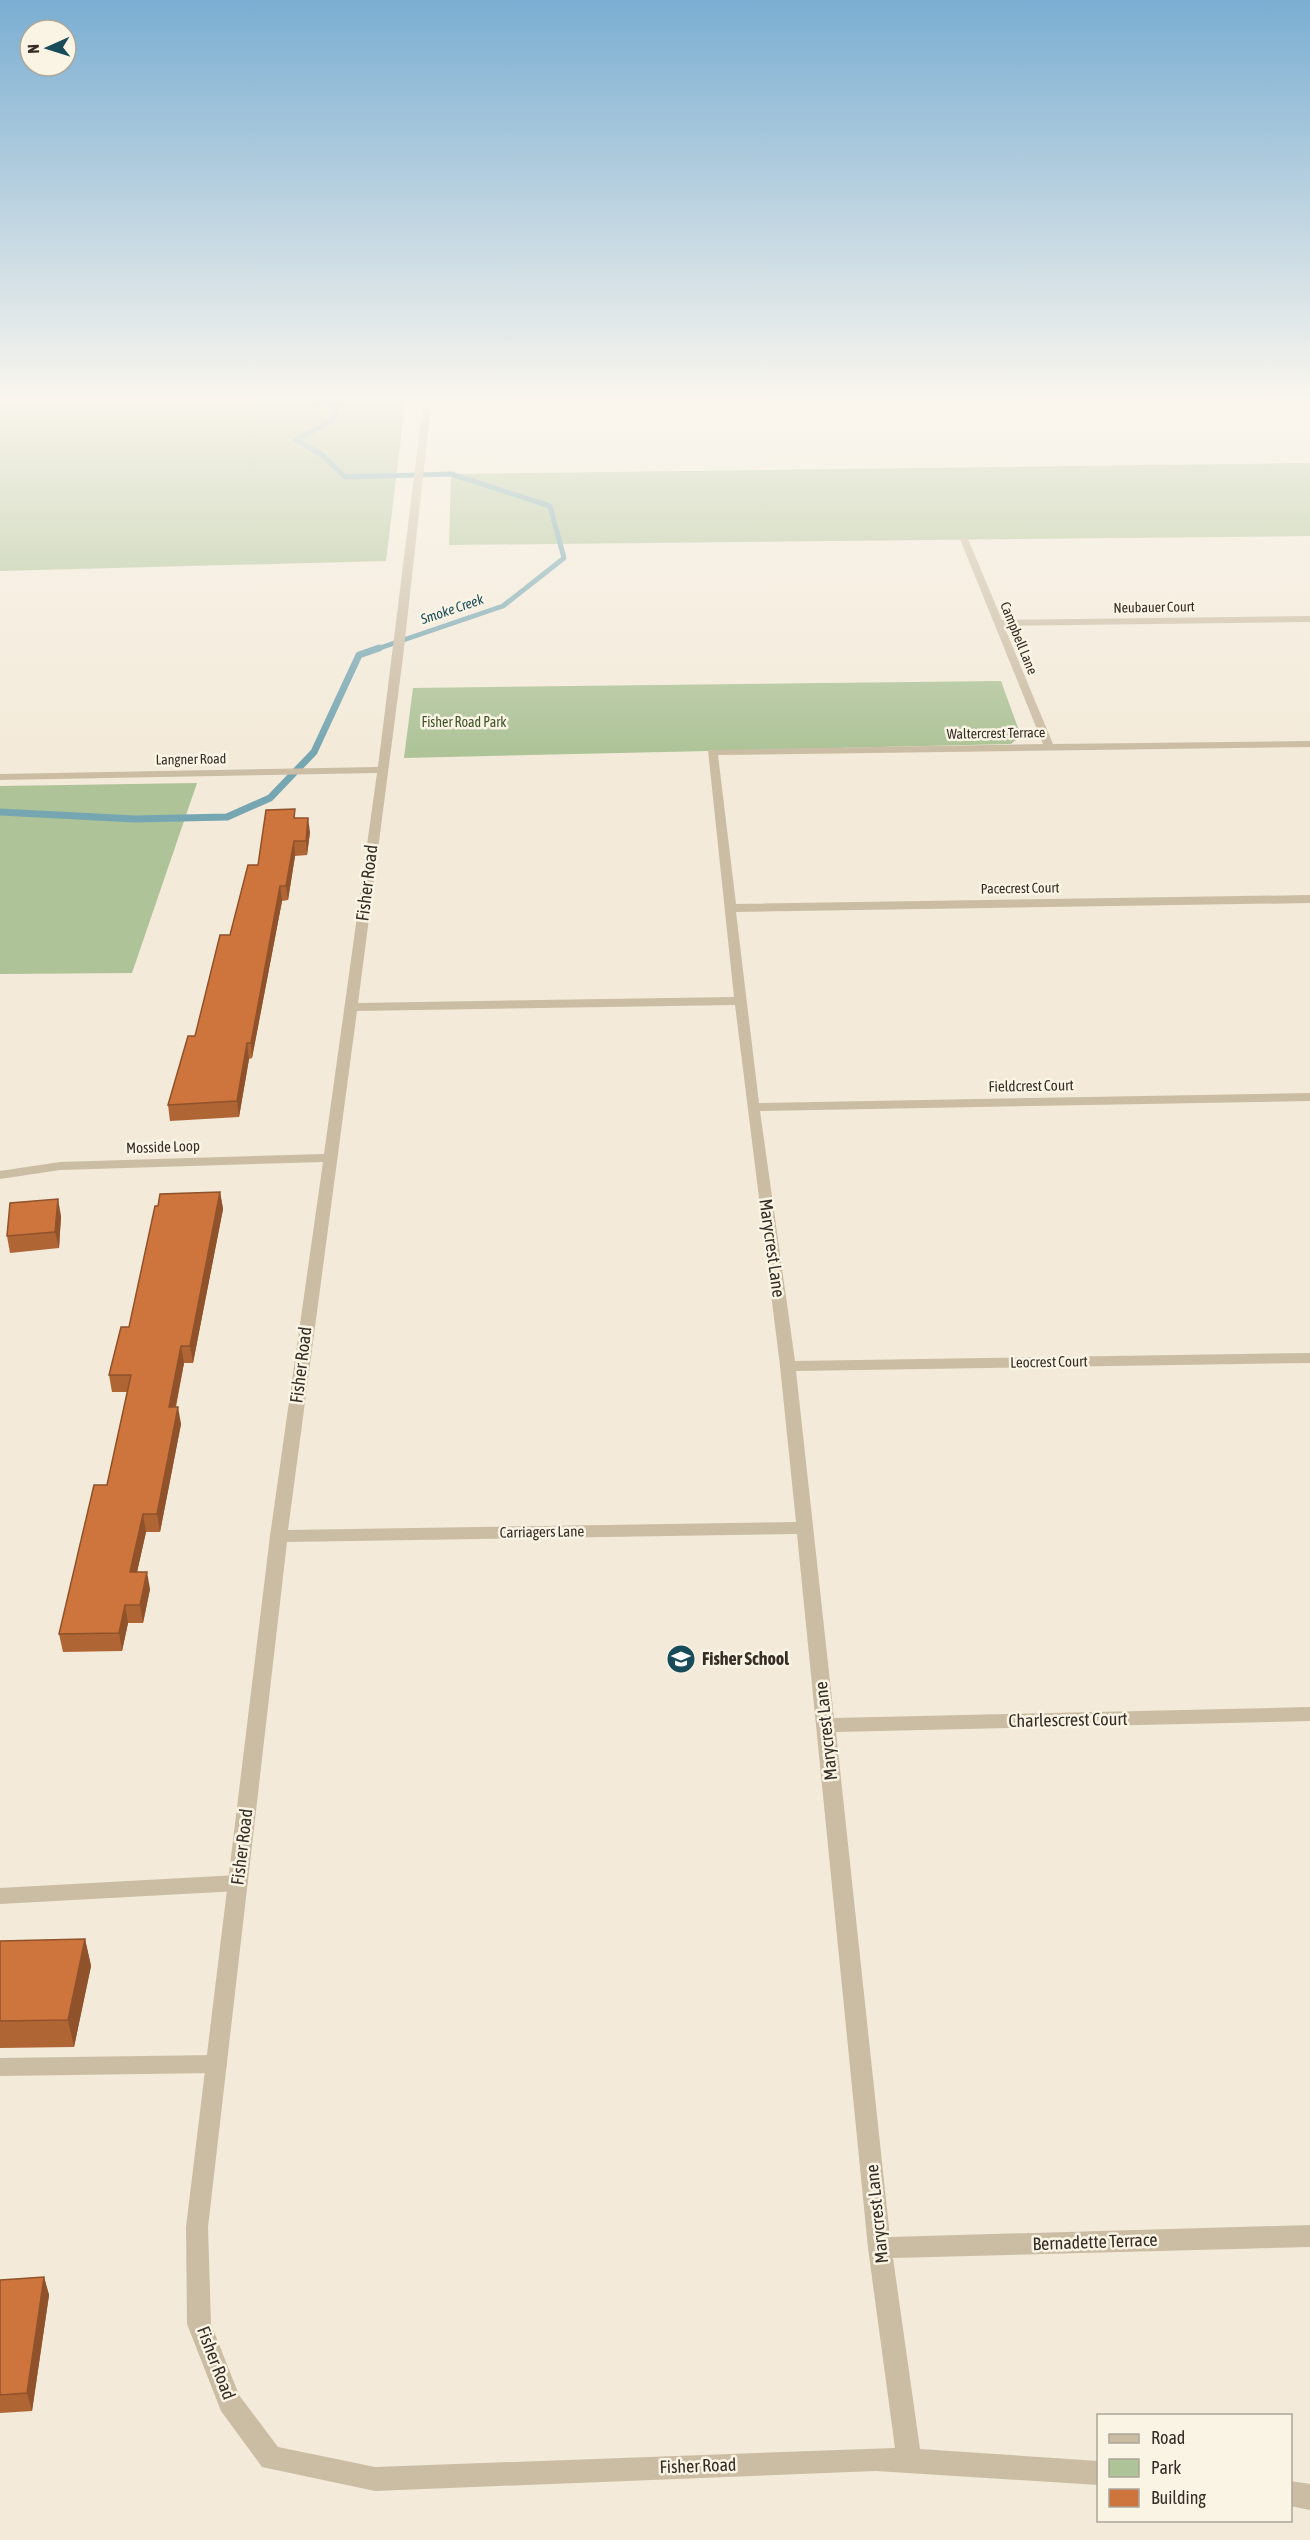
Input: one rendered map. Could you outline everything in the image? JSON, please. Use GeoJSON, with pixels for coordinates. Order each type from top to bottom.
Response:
{"type":"FeatureCollection","features":[{"type":"Feature","properties":{"kind":"street","name":"Fisher Road"},"geometry":{"type":"LineString","coordinates":[[415,515],[398,657],[328,1158],[279,1536],[216,2064],[197,2227],[199,2324],[230,2403],[271,2458],[375,2479],[876,2459],[1097,2473]]}},
{"type":"Feature","properties":{"kind":"street","name":"Campbell Lane"},"geometry":{"type":"LineString","coordinates":[[964,539],[1049,747]]}},
{"type":"Feature","properties":{"kind":"street","name":"Neubauer Court"},"geometry":{"type":"LineString","coordinates":[[998,622],[1310,619]]}},
{"type":"Feature","properties":{"kind":"street","name":"Waltercrest Terrace"},"geometry":{"type":"LineString","coordinates":[[716,782],[712,752],[1310,744]]}},
{"type":"Feature","properties":{"kind":"street","name":"Langner Road"},"geometry":{"type":"LineString","coordinates":[[0,777],[382,770]]}},
{"type":"Feature","properties":{"kind":"street","name":"Marycrest Lane"},"geometry":{"type":"LineString","coordinates":[[716,782],[753,1107],[788,1366],[880,2248],[909,2461]]}},
{"type":"Feature","properties":{"kind":"street","name":"Pacecrest Court"},"geometry":{"type":"LineString","coordinates":[[730,908],[1310,899]]}},
{"type":"Feature","properties":{"kind":"street"},"geometry":{"type":"LineString","coordinates":[[350,1007],[741,1000]]}},
{"type":"Feature","properties":{"kind":"street","name":"Fieldcrest Court"},"geometry":{"type":"LineString","coordinates":[[753,1107],[1310,1097]]}},
{"type":"Feature","properties":{"kind":"street","name":"Mosside Loop"},"geometry":{"type":"LineString","coordinates":[[0,1175],[60,1166],[328,1158]]}},
{"type":"Feature","properties":{"kind":"street","name":"Leocrest Court"},"geometry":{"type":"LineString","coordinates":[[788,1366],[1310,1358]]}},
{"type":"Feature","properties":{"kind":"street","name":"Carriagers Lane"},"geometry":{"type":"LineString","coordinates":[[279,1536],[806,1528]]}},
{"type":"Feature","properties":{"kind":"street","name":"Charlescrest Court"},"geometry":{"type":"LineString","coordinates":[[825,1725],[1310,1714]]}},
{"type":"Feature","properties":{"kind":"street"},"geometry":{"type":"LineString","coordinates":[[0,1896],[238,1883]]}},
{"type":"Feature","properties":{"kind":"street"},"geometry":{"type":"LineString","coordinates":[[0,2067],[216,2064]]}},
{"type":"Feature","properties":{"kind":"street","name":"Bernadette Terrace"},"geometry":{"type":"LineString","coordinates":[[880,2248],[1310,2236]]}},
{"type":"Feature","properties":{"kind":"street"},"geometry":{"type":"LineString","coordinates":[[1292,2493],[1310,2497]]}},
{"type":"Feature","properties":{"kind":"green space"},"geometry":{"type":"Polygon","coordinates":[[[0,515],[392,515],[386,561],[0,571],[0,515]]]}},
{"type":"Feature","properties":{"kind":"green space"},"geometry":{"type":"Polygon","coordinates":[[[450,515],[1310,515],[1310,536],[449,545],[450,515]]]}},
{"type":"Feature","properties":{"kind":"green space","name":"Fisher Road Park"},"geometry":{"type":"Polygon","coordinates":[[[1001,681],[1021,736],[1011,744],[404,758],[413,688],[1001,681]]]}},
{"type":"Feature","properties":{"kind":"green space"},"geometry":{"type":"Polygon","coordinates":[[[197,783],[132,973],[0,974],[0,786],[197,783]]]}},
{"type":"Feature","properties":{"kind":"building"},"geometry":{"type":"Polygon","coordinates":[[[295,809],[294,818],[308,818],[306,841],[294,841],[286,886],[280,886],[251,1043],[247,1043],[237,1101],[168,1105],[188,1036],[195,1036],[220,935],[230,935],[248,865],[258,865],[266,810],[295,809]]]}},
{"type":"Feature","properties":{"kind":"building"},"geometry":{"type":"Polygon","coordinates":[[[220,1192],[190,1346],[181,1346],[169,1407],[178,1407],[157,1514],[143,1514],[130,1572],[147,1572],[140,1605],[125,1605],[119,1633],[59,1634],[94,1485],[107,1485],[131,1375],[109,1375],[121,1327],[129,1327],[155,1206],[158,1206],[160,1194],[220,1192]]]}},
{"type":"Feature","properties":{"kind":"building"},"geometry":{"type":"Polygon","coordinates":[[[58,1199],[55,1232],[7,1236],[10,1203],[58,1199]]]}},
{"type":"Feature","properties":{"kind":"building"},"geometry":{"type":"Polygon","coordinates":[[[85,1939],[68,2020],[0,2021],[0,1941],[85,1939]]]}},
{"type":"Feature","properties":{"kind":"building"},"geometry":{"type":"Polygon","coordinates":[[[44,2277],[27,2393],[0,2395],[0,2280],[44,2277]]]}},
{"type":"Feature","properties":{"kind":"waterway","name":"Smoke Creek"},"geometry":{"type":"LineString","coordinates":[[374,650],[503,606],[564,558],[552,515]]}},
{"type":"Feature","properties":{"kind":"waterway","name":"Smoke Creek"},"geometry":{"type":"LineString","coordinates":[[0,812],[135,819],[227,817],[270,798],[314,752],[359,655],[379,648]]}},
{"type":"Feature","properties":{"kind":"place","name":"Fisher School"},"geometry":{"type":"Point","coordinates":[681,1659]}}]}
